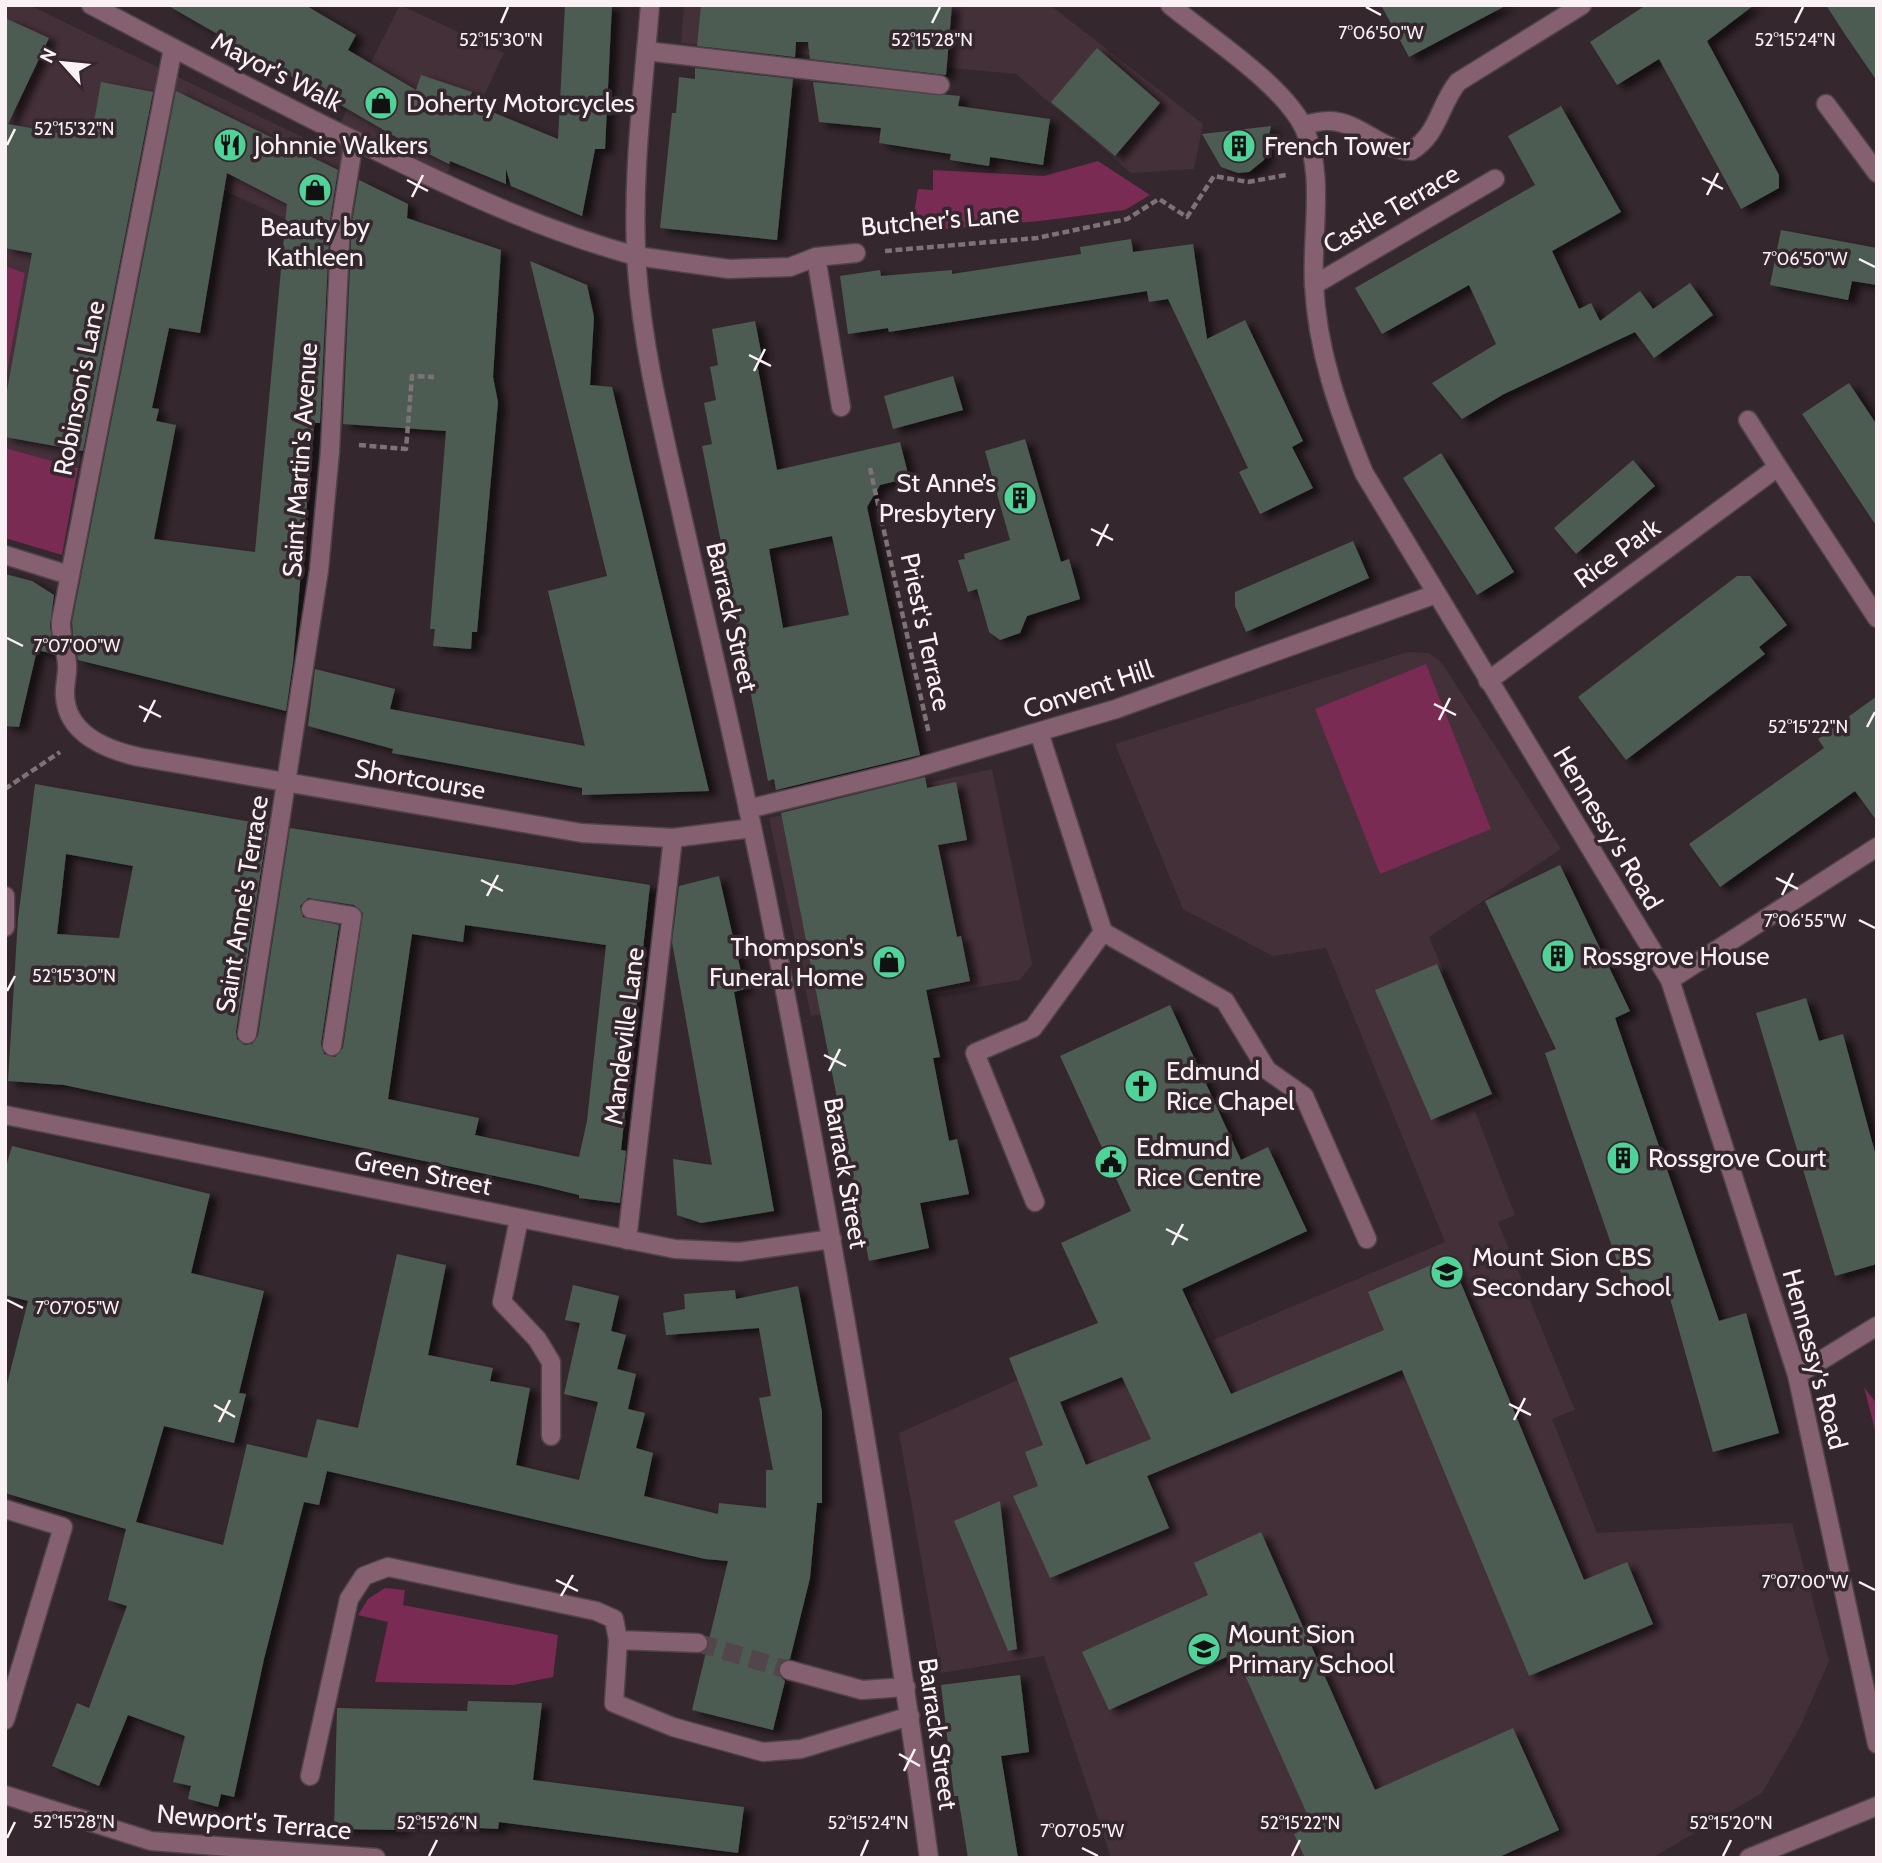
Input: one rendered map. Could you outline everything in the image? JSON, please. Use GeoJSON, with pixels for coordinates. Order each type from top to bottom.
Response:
{"type":"FeatureCollection","features":[{"type":"Feature","properties":{"kind":"street","name":"Mayor's Walk"},"geometry":{"type":"LineString","coordinates":[[91,5],[354,141],[534,223],[636,256]]}},
{"type":"Feature","properties":{"kind":"street","name":"Barrack Street"},"geometry":{"type":"LineString","coordinates":[[650,5],[636,188],[636,256],[644,323],[667,447],[752,828],[832,1239],[906,1687],[929,1858]]}},
{"type":"Feature","properties":{"kind":"street"},"geometry":{"type":"LineString","coordinates":[[1170,5],[1278,92],[1303,125],[1329,120],[1355,127],[1398,151],[1411,151],[1434,131],[1447,96],[1458,82],[1582,5]]}},
{"type":"Feature","properties":{"kind":"street","name":"Robinson's Lane"},"geometry":{"type":"LineString","coordinates":[[85,734],[68,711],[65,699],[67,661],[60,633],[69,575],[173,48]]}},
{"type":"Feature","properties":{"kind":"street"},"geometry":{"type":"LineString","coordinates":[[646,51],[940,85]]}},
{"type":"Feature","properties":{"kind":"street"},"geometry":{"type":"LineString","coordinates":[[1826,104],[1877,173]]}},
{"type":"Feature","properties":{"kind":"street","name":"Hennessy's Road"},"geometry":{"type":"LineString","coordinates":[[1303,125],[1314,169],[1314,285],[1323,352],[1338,407],[1364,474],[1670,980],[1797,1375],[1877,1744]]}},
{"type":"Feature","properties":{"kind":"street","name":"Saint Martin's Avenue"},"geometry":{"type":"LineString","coordinates":[[288,783],[320,570],[330,447],[341,221],[354,141]]}},
{"type":"Feature","properties":{"kind":"street","name":"Castle Terrace"},"geometry":{"type":"LineString","coordinates":[[1314,285],[1495,179]]}},
{"type":"Feature","properties":{"kind":"street","name":"Butcher's Lane"},"geometry":{"type":"LineString","coordinates":[[636,256],[729,269],[790,267],[816,257],[856,253]]}},
{"type":"Feature","properties":{"kind":"street"},"geometry":{"type":"LineString","coordinates":[[816,257],[841,407]]}},
{"type":"Feature","properties":{"kind":"street"},"geometry":{"type":"LineString","coordinates":[[1748,421],[1877,618]]}},
{"type":"Feature","properties":{"kind":"street","name":"Rice Park"},"geometry":{"type":"LineString","coordinates":[[1488,681],[1778,467]]}},
{"type":"Feature","properties":{"kind":"street"},"geometry":{"type":"LineString","coordinates":[[5,555],[69,575]]}},
{"type":"Feature","properties":{"kind":"street","name":"Convent Hill"},"geometry":{"type":"LineString","coordinates":[[748,809],[935,763],[1116,709],[1436,594]]}},
{"type":"Feature","properties":{"kind":"street"},"geometry":{"type":"LineString","coordinates":[[1039,732],[1103,932],[1225,1001],[1267,1070],[1304,1096],[1367,1239]]}},
{"type":"Feature","properties":{"kind":"street","name":"Shortcourse"},"geometry":{"type":"LineString","coordinates":[[85,734],[121,753],[582,833],[673,838],[752,828]]}},
{"type":"Feature","properties":{"kind":"street","name":"Saint Anne's Terrace"},"geometry":{"type":"LineString","coordinates":[[247,1034],[288,783]]}},
{"type":"Feature","properties":{"kind":"street","name":"Mandeville Lane"},"geometry":{"type":"LineString","coordinates":[[627,1240],[673,838]]}},
{"type":"Feature","properties":{"kind":"street"},"geometry":{"type":"LineString","coordinates":[[1670,980],[1877,847]]}},
{"type":"Feature","properties":{"kind":"street"},"geometry":{"type":"LineString","coordinates":[[5,895],[5,928]]}},
{"type":"Feature","properties":{"kind":"street"},"geometry":{"type":"LineString","coordinates":[[311,909],[352,916],[332,1046]]}},
{"type":"Feature","properties":{"kind":"street"},"geometry":{"type":"LineString","coordinates":[[1035,1202],[975,1053],[1033,1028],[1103,932]]}},
{"type":"Feature","properties":{"kind":"street","name":"Green Street"},"geometry":{"type":"LineString","coordinates":[[5,1115],[627,1240],[716,1253],[763,1250],[832,1239]]}},
{"type":"Feature","properties":{"kind":"street"},"geometry":{"type":"LineString","coordinates":[[519,1219],[502,1302],[537,1339],[551,1362],[551,1436]]}},
{"type":"Feature","properties":{"kind":"street"},"geometry":{"type":"LineString","coordinates":[[1797,1375],[1877,1326]]}},
{"type":"Feature","properties":{"kind":"street"},"geometry":{"type":"LineString","coordinates":[[5,1509],[62,1527],[5,1720]]}},
{"type":"Feature","properties":{"kind":"street"},"geometry":{"type":"LineString","coordinates":[[310,1776],[349,1599],[364,1576],[388,1567],[596,1611],[614,1619],[618,1640],[614,1703],[673,1727],[763,1752],[801,1749],[910,1716]]}},
{"type":"Feature","properties":{"kind":"street"},"geometry":{"type":"LineString","coordinates":[[618,1640],[698,1643]]}},
{"type":"Feature","properties":{"kind":"street"},"geometry":{"type":"LineString","coordinates":[[789,1670],[863,1690],[906,1687]]}},
{"type":"Feature","properties":{"kind":"street","name":"Newport's Terrace"},"geometry":{"type":"LineString","coordinates":[[6,1799],[151,1841],[376,1858]]}},
{"type":"Feature","properties":{"kind":"street"},"geometry":{"type":"LineString","coordinates":[[1749,1858],[1877,1806]]}},
{"type":"Feature","properties":{"kind":"path","name":"Butcher's Lane"},"geometry":{"type":"LineString","coordinates":[[856,253],[1037,238],[1127,219],[1159,199],[1186,217],[1214,176],[1248,182],[1278,176]]}},
{"type":"Feature","properties":{"kind":"path"},"geometry":{"type":"LineString","coordinates":[[330,447],[406,449],[412,376],[434,377]]}},
{"type":"Feature","properties":{"kind":"path","name":"Priest's Terrace"},"geometry":{"type":"LineString","coordinates":[[870,468],[935,763]]}},
{"type":"Feature","properties":{"kind":"path"},"geometry":{"type":"LineString","coordinates":[[5,789],[85,734]]}},
{"type":"Feature","properties":{"kind":"shaded area"},"geometry":{"type":"Polygon","coordinates":[[[5,5],[29,5],[327,149],[400,5],[504,53],[446,175],[364,134],[321,236],[146,153],[112,324],[106,323],[78,468],[5,448],[5,384],[25,273],[5,266],[5,5]]]}},
{"type":"Feature","properties":{"kind":"shaded area"},"geometry":{"type":"Polygon","coordinates":[[[684,5],[1050,5],[1203,124],[1194,169],[1131,173],[1016,74],[681,43],[684,5]]]}},
{"type":"Feature","properties":{"kind":"shaded area"},"geometry":{"type":"Polygon","coordinates":[[[1098,161],[1150,195],[1125,210],[1040,221],[911,232],[918,189],[933,190],[933,170],[1044,176],[1098,161]]]}},
{"type":"Feature","properties":{"kind":"shaded area"},"geometry":{"type":"Polygon","coordinates":[[[5,266],[25,273],[5,384],[5,266]]]}},
{"type":"Feature","properties":{"kind":"shaded area"},"geometry":{"type":"Polygon","coordinates":[[[5,448],[78,468],[62,555],[5,538],[5,448]]]}},
{"type":"Feature","properties":{"kind":"shaded area","name":"Mount Sion CBS Secondary School"},"geometry":{"type":"Polygon","coordinates":[[[1407,652],[1429,653],[1442,663],[1561,849],[1429,937],[1498,1102],[1475,1111],[1515,1215],[1498,1222],[1575,1410],[1552,1419],[1597,1533],[1792,1523],[1829,1661],[1800,1727],[1762,1793],[1652,1858],[1111,1858],[1044,1656],[941,1673],[899,1433],[1195,1301],[1213,1340],[1445,1242],[1326,948],[1273,956],[1183,909],[1115,744],[1407,652]]]}},
{"type":"Feature","properties":{"kind":"shaded area"},"geometry":{"type":"Polygon","coordinates":[[[1426,664],[1491,829],[1380,874],[1315,709],[1426,664]]]}},
{"type":"Feature","properties":{"kind":"shaded area"},"geometry":{"type":"Polygon","coordinates":[[[992,769],[1032,964],[1020,980],[811,1016],[769,818],[992,769]]]}},
{"type":"Feature","properties":{"kind":"shaded area"},"geometry":{"type":"Polygon","coordinates":[[[1864,1387],[1877,1404],[1877,1438],[1864,1387]]]}},
{"type":"Feature","properties":{"kind":"shaded area"},"geometry":{"type":"Polygon","coordinates":[[[385,1588],[405,1590],[403,1605],[558,1635],[553,1677],[513,1685],[375,1682],[388,1622],[358,1615],[368,1599],[385,1588]]]}},
{"type":"Feature","properties":{"kind":"building"},"geometry":{"type":"Polygon","coordinates":[[[167,5],[305,5],[356,35],[348,50],[416,90],[421,75],[472,92],[468,102],[558,139],[565,5],[612,5],[605,149],[595,149],[582,216],[511,186],[506,169],[506,184],[450,161],[449,164],[403,141],[167,5]]]}},
{"type":"Feature","properties":{"kind":"building"},"geometry":{"type":"Polygon","coordinates":[[[701,5],[952,5],[946,75],[810,59],[808,42],[796,42],[795,57],[697,46],[701,5]]]}},
{"type":"Feature","properties":{"kind":"building"},"geometry":{"type":"Polygon","coordinates":[[[1381,5],[1507,5],[1409,57],[1381,5]]]}},
{"type":"Feature","properties":{"kind":"building"},"geometry":{"type":"Polygon","coordinates":[[[1646,5],[1754,5],[1707,41],[1779,175],[1779,188],[1741,209],[1659,59],[1617,85],[1590,42],[1646,5]]]}},
{"type":"Feature","properties":{"kind":"building"},"geometry":{"type":"Polygon","coordinates":[[[1826,5],[1877,5],[1877,81],[1844,33],[1826,5]]]}},
{"type":"Feature","properties":{"kind":"building"},"geometry":{"type":"Polygon","coordinates":[[[5,18],[49,38],[8,124],[91,139],[101,82],[153,92],[83,451],[5,437],[5,402],[32,253],[5,248],[5,18]]]}},
{"type":"Feature","properties":{"kind":"building"},"geometry":{"type":"Polygon","coordinates":[[[1097,48],[1160,103],[1115,156],[1051,102],[1097,48]]]}},
{"type":"Feature","properties":{"kind":"building"},"geometry":{"type":"Polygon","coordinates":[[[695,68],[793,79],[777,240],[660,228],[672,113],[676,113],[679,77],[695,79],[695,68]]]}},
{"type":"Feature","properties":{"kind":"building"},"geometry":{"type":"Polygon","coordinates":[[[813,82],[960,96],[958,106],[1050,119],[1043,165],[990,157],[989,166],[950,160],[951,154],[879,143],[881,128],[819,122],[813,82]]]}},
{"type":"Feature","properties":{"kind":"building"},"geometry":{"type":"Polygon","coordinates":[[[176,91],[338,170],[330,220],[320,423],[314,423],[293,663],[286,711],[78,660],[72,622],[176,91]],[[227,173],[200,333],[169,328],[152,408],[159,409],[156,421],[176,425],[154,539],[255,552],[287,204],[227,173]]]}},
{"type":"Feature","properties":{"kind":"building"},"geometry":{"type":"Polygon","coordinates":[[[1561,106],[1621,212],[1552,251],[1579,309],[1591,303],[1600,321],[1640,291],[1653,309],[1690,283],[1713,315],[1654,358],[1635,332],[1504,394],[1462,419],[1432,383],[1496,344],[1469,285],[1382,334],[1355,288],[1535,185],[1508,136],[1561,106]]]}},
{"type":"Feature","properties":{"kind":"building","name":"French Tower"},"geometry":{"type":"Polygon","coordinates":[[[1271,126],[1264,160],[1249,172],[1238,173],[1221,167],[1202,134],[1271,126]]]}},
{"type":"Feature","properties":{"kind":"building"},"geometry":{"type":"Polygon","coordinates":[[[359,180],[408,204],[407,218],[501,250],[493,377],[498,402],[477,632],[472,632],[471,649],[433,646],[435,629],[430,629],[446,431],[343,424],[352,222],[359,180]]]}},
{"type":"Feature","properties":{"kind":"building"},"geometry":{"type":"Polygon","coordinates":[[[1781,230],[1877,248],[1877,285],[1852,281],[1848,300],[1770,285],[1781,230]]]}},
{"type":"Feature","properties":{"kind":"building"},"geometry":{"type":"Polygon","coordinates":[[[1131,239],[1133,252],[1193,244],[1207,339],[1245,320],[1303,441],[1292,447],[1313,488],[1260,514],[1239,472],[1248,468],[1168,299],[1149,302],[1147,291],[889,332],[888,328],[848,334],[840,276],[880,270],[881,276],[952,270],[952,274],[1081,254],[1080,247],[1131,239]]]}},
{"type":"Feature","properties":{"kind":"building"},"geometry":{"type":"Polygon","coordinates":[[[530,261],[587,285],[594,317],[590,385],[612,387],[709,791],[582,795],[582,788],[392,753],[393,749],[308,726],[315,669],[395,689],[390,709],[585,746],[548,591],[607,576],[530,261]]]}},
{"type":"Feature","properties":{"kind":"building"},"geometry":{"type":"Polygon","coordinates":[[[755,321],[762,357],[756,358],[777,470],[900,442],[909,478],[880,485],[867,507],[920,755],[776,790],[774,779],[768,781],[702,446],[712,444],[704,403],[716,400],[710,367],[718,365],[712,329],[755,321]],[[832,536],[769,549],[783,628],[849,615],[832,536]]]}},
{"type":"Feature","properties":{"kind":"building"},"geometry":{"type":"Polygon","coordinates":[[[953,376],[963,410],[893,429],[884,396],[953,376]]]}},
{"type":"Feature","properties":{"kind":"building"},"geometry":{"type":"Polygon","coordinates":[[[1849,383],[1877,425],[1877,527],[1802,414],[1849,383]]]}},
{"type":"Feature","properties":{"kind":"building","name":"St Anne’s Presbytery"},"geometry":{"type":"Polygon","coordinates":[[[1025,439],[1061,562],[1069,559],[1080,599],[1027,616],[1020,633],[1000,640],[989,632],[977,589],[968,592],[958,560],[965,559],[964,554],[1010,540],[985,451],[1025,439]]]}},
{"type":"Feature","properties":{"kind":"building"},"geometry":{"type":"Polygon","coordinates":[[[1441,453],[1514,572],[1477,595],[1403,478],[1441,453]]]}},
{"type":"Feature","properties":{"kind":"building"},"geometry":{"type":"Polygon","coordinates":[[[1633,460],[1655,486],[1576,554],[1554,528],[1633,460]]]}},
{"type":"Feature","properties":{"kind":"building"},"geometry":{"type":"Polygon","coordinates":[[[1353,541],[1369,578],[1246,632],[1235,606],[1235,592],[1353,541]]]}},
{"type":"Feature","properties":{"kind":"building"},"geometry":{"type":"Polygon","coordinates":[[[5,574],[32,581],[54,595],[50,626],[54,654],[37,650],[19,727],[5,726],[5,574]]]}},
{"type":"Feature","properties":{"kind":"building"},"geometry":{"type":"Polygon","coordinates":[[[1737,576],[1750,576],[1787,625],[1759,647],[1765,654],[1626,760],[1578,697],[1737,576]]]}},
{"type":"Feature","properties":{"kind":"building"},"geometry":{"type":"Polygon","coordinates":[[[1877,696],[1877,821],[1855,791],[1720,887],[1689,844],[1824,748],[1818,739],[1877,696]]]}},
{"type":"Feature","properties":{"kind":"building"},"geometry":{"type":"Polygon","coordinates":[[[925,777],[927,788],[956,782],[967,840],[938,845],[957,937],[961,936],[970,981],[926,990],[940,1057],[933,1058],[949,1141],[957,1139],[969,1194],[920,1203],[929,1248],[869,1261],[781,813],[925,777]]]}},
{"type":"Feature","properties":{"kind":"building"},"geometry":{"type":"Polygon","coordinates":[[[35,784],[268,825],[236,1032],[237,1039],[245,1045],[252,1044],[258,1036],[290,828],[650,885],[621,1150],[626,1151],[620,1203],[579,1198],[579,1195],[538,1185],[64,1085],[8,1081],[18,919],[35,784]],[[66,854],[57,934],[119,938],[133,866],[66,854]],[[308,898],[300,906],[303,917],[339,925],[321,1044],[324,1054],[335,1057],[343,1048],[363,913],[354,905],[308,898]],[[465,925],[463,942],[412,934],[388,1099],[479,1118],[475,1135],[579,1157],[587,1121],[606,945],[465,925]]]}},
{"type":"Feature","properties":{"kind":"building"},"geometry":{"type":"Polygon","coordinates":[[[1560,865],[1630,1011],[1615,1018],[1719,1321],[1746,1313],[1779,1433],[1713,1452],[1664,1277],[1627,1290],[1545,1053],[1556,1049],[1485,901],[1560,865]]]}},
{"type":"Feature","properties":{"kind":"building"},"geometry":{"type":"Polygon","coordinates":[[[719,876],[745,989],[734,992],[774,1211],[701,1223],[677,1215],[673,1159],[712,1165],[672,942],[679,886],[719,876]]]}},
{"type":"Feature","properties":{"kind":"building"},"geometry":{"type":"Polygon","coordinates":[[[1437,964],[1492,1094],[1431,1120],[1375,990],[1437,964]]]}},
{"type":"Feature","properties":{"kind":"building"},"geometry":{"type":"Polygon","coordinates":[[[1806,998],[1819,1041],[1843,1034],[1877,1160],[1877,1264],[1835,1276],[1756,1013],[1806,998]]]}},
{"type":"Feature","properties":{"kind":"building"},"geometry":{"type":"Polygon","coordinates":[[[1170,1005],[1241,1160],[1268,1147],[1307,1231],[1182,1289],[1231,1394],[1384,1330],[1368,1292],[1450,1257],[1584,1580],[1627,1562],[1653,1624],[1529,1676],[1402,1370],[1147,1476],[1169,1528],[1050,1578],[1013,1496],[1038,1486],[1025,1452],[1043,1445],[1009,1358],[1098,1323],[1061,1243],[1131,1211],[1060,1056],[1170,1005]],[[1122,1377],[1060,1402],[1086,1465],[1151,1439],[1122,1377]]]}},
{"type":"Feature","properties":{"kind":"building"},"geometry":{"type":"Polygon","coordinates":[[[12,1146],[210,1194],[191,1273],[264,1291],[239,1393],[246,1394],[234,1443],[164,1426],[136,1522],[223,1545],[247,1444],[307,1458],[317,1419],[358,1428],[397,1254],[446,1265],[428,1355],[493,1368],[490,1381],[530,1388],[516,1465],[579,1480],[598,1402],[645,1413],[636,1448],[653,1453],[644,1496],[718,1514],[719,1503],[766,1508],[766,1470],[773,1470],[759,1398],[771,1396],[759,1328],[666,1335],[663,1313],[685,1309],[684,1294],[735,1290],[736,1299],[798,1286],[822,1412],[822,1503],[817,1503],[810,1578],[790,1659],[782,1662],[778,1668],[778,1674],[785,1681],[773,1730],[692,1710],[728,1561],[705,1559],[327,1471],[319,1505],[304,1502],[264,1659],[234,1797],[221,1794],[218,1807],[188,1799],[191,1786],[173,1782],[185,1736],[128,1715],[99,1786],[52,1766],[77,1703],[89,1708],[127,1606],[108,1600],[126,1529],[5,1493],[5,1392],[28,1301],[5,1295],[5,1170],[12,1146]]]}},
{"type":"Feature","properties":{"kind":"building"},"geometry":{"type":"Polygon","coordinates":[[[573,1285],[619,1296],[611,1331],[626,1335],[617,1369],[636,1374],[628,1409],[564,1394],[580,1323],[565,1320],[573,1285]]]}},
{"type":"Feature","properties":{"kind":"building"},"geometry":{"type":"Polygon","coordinates":[[[1000,1501],[1017,1649],[1008,1651],[954,1521],[1000,1501]]]}},
{"type":"Feature","properties":{"kind":"building"},"geometry":{"type":"Polygon","coordinates":[[[1261,1532],[1375,1790],[1513,1728],[1559,1830],[1497,1858],[1305,1858],[1294,1834],[1312,1825],[1235,1653],[1109,1710],[1082,1652],[1208,1595],[1194,1563],[1261,1532]]]}},
{"type":"Feature","properties":{"kind":"building"},"geometry":{"type":"Polygon","coordinates":[[[1020,1675],[1029,1752],[1001,1756],[1018,1858],[968,1858],[958,1796],[954,1796],[941,1685],[1020,1675]]]}},
{"type":"Feature","properties":{"kind":"building"},"geometry":{"type":"Polygon","coordinates":[[[468,1701],[542,1703],[533,1780],[744,1807],[738,1853],[499,1822],[498,1829],[402,1824],[402,1830],[334,1829],[337,1708],[467,1711],[468,1701]]]}},
{"type":"Feature","properties":{"kind":"tunnel"},"geometry":{"type":"LineString","coordinates":[[698,1643],[789,1670]]}},
{"type":"Feature","properties":{"kind":"place","name":"Doherty Motorcycles"},"geometry":{"type":"Point","coordinates":[381,103]}},
{"type":"Feature","properties":{"kind":"place","name":"Johnnie Walkers"},"geometry":{"type":"Point","coordinates":[230,145]}},
{"type":"Feature","properties":{"kind":"place","name":"French Tower"},"geometry":{"type":"Point","coordinates":[1239,146]}},
{"type":"Feature","properties":{"kind":"place","name":"Beauty by Kathleen"},"geometry":{"type":"Point","coordinates":[315,190]}},
{"type":"Feature","properties":{"kind":"place","name":"St Anne’s Presbytery"},"geometry":{"type":"Point","coordinates":[1020,498]}},
{"type":"Feature","properties":{"kind":"place","name":"Rossgrove House"},"geometry":{"type":"Point","coordinates":[1558,956]}},
{"type":"Feature","properties":{"kind":"place","name":"Thompson's Funeral Home"},"geometry":{"type":"Point","coordinates":[889,962]}},
{"type":"Feature","properties":{"kind":"place","name":"Edmund Rice Chapel"},"geometry":{"type":"Point","coordinates":[1141,1086]}},
{"type":"Feature","properties":{"kind":"place","name":"Rossgrove Court"},"geometry":{"type":"Point","coordinates":[1623,1158]}},
{"type":"Feature","properties":{"kind":"place","name":"Edmund Rice Centre"},"geometry":{"type":"Point","coordinates":[1111,1162]}},
{"type":"Feature","properties":{"kind":"place","name":"Mount Sion CBS Secondary School"},"geometry":{"type":"Point","coordinates":[1447,1272]}},
{"type":"Feature","properties":{"kind":"place","name":"Mount Sion Primary School"},"geometry":{"type":"Point","coordinates":[1204,1649]}}]}
